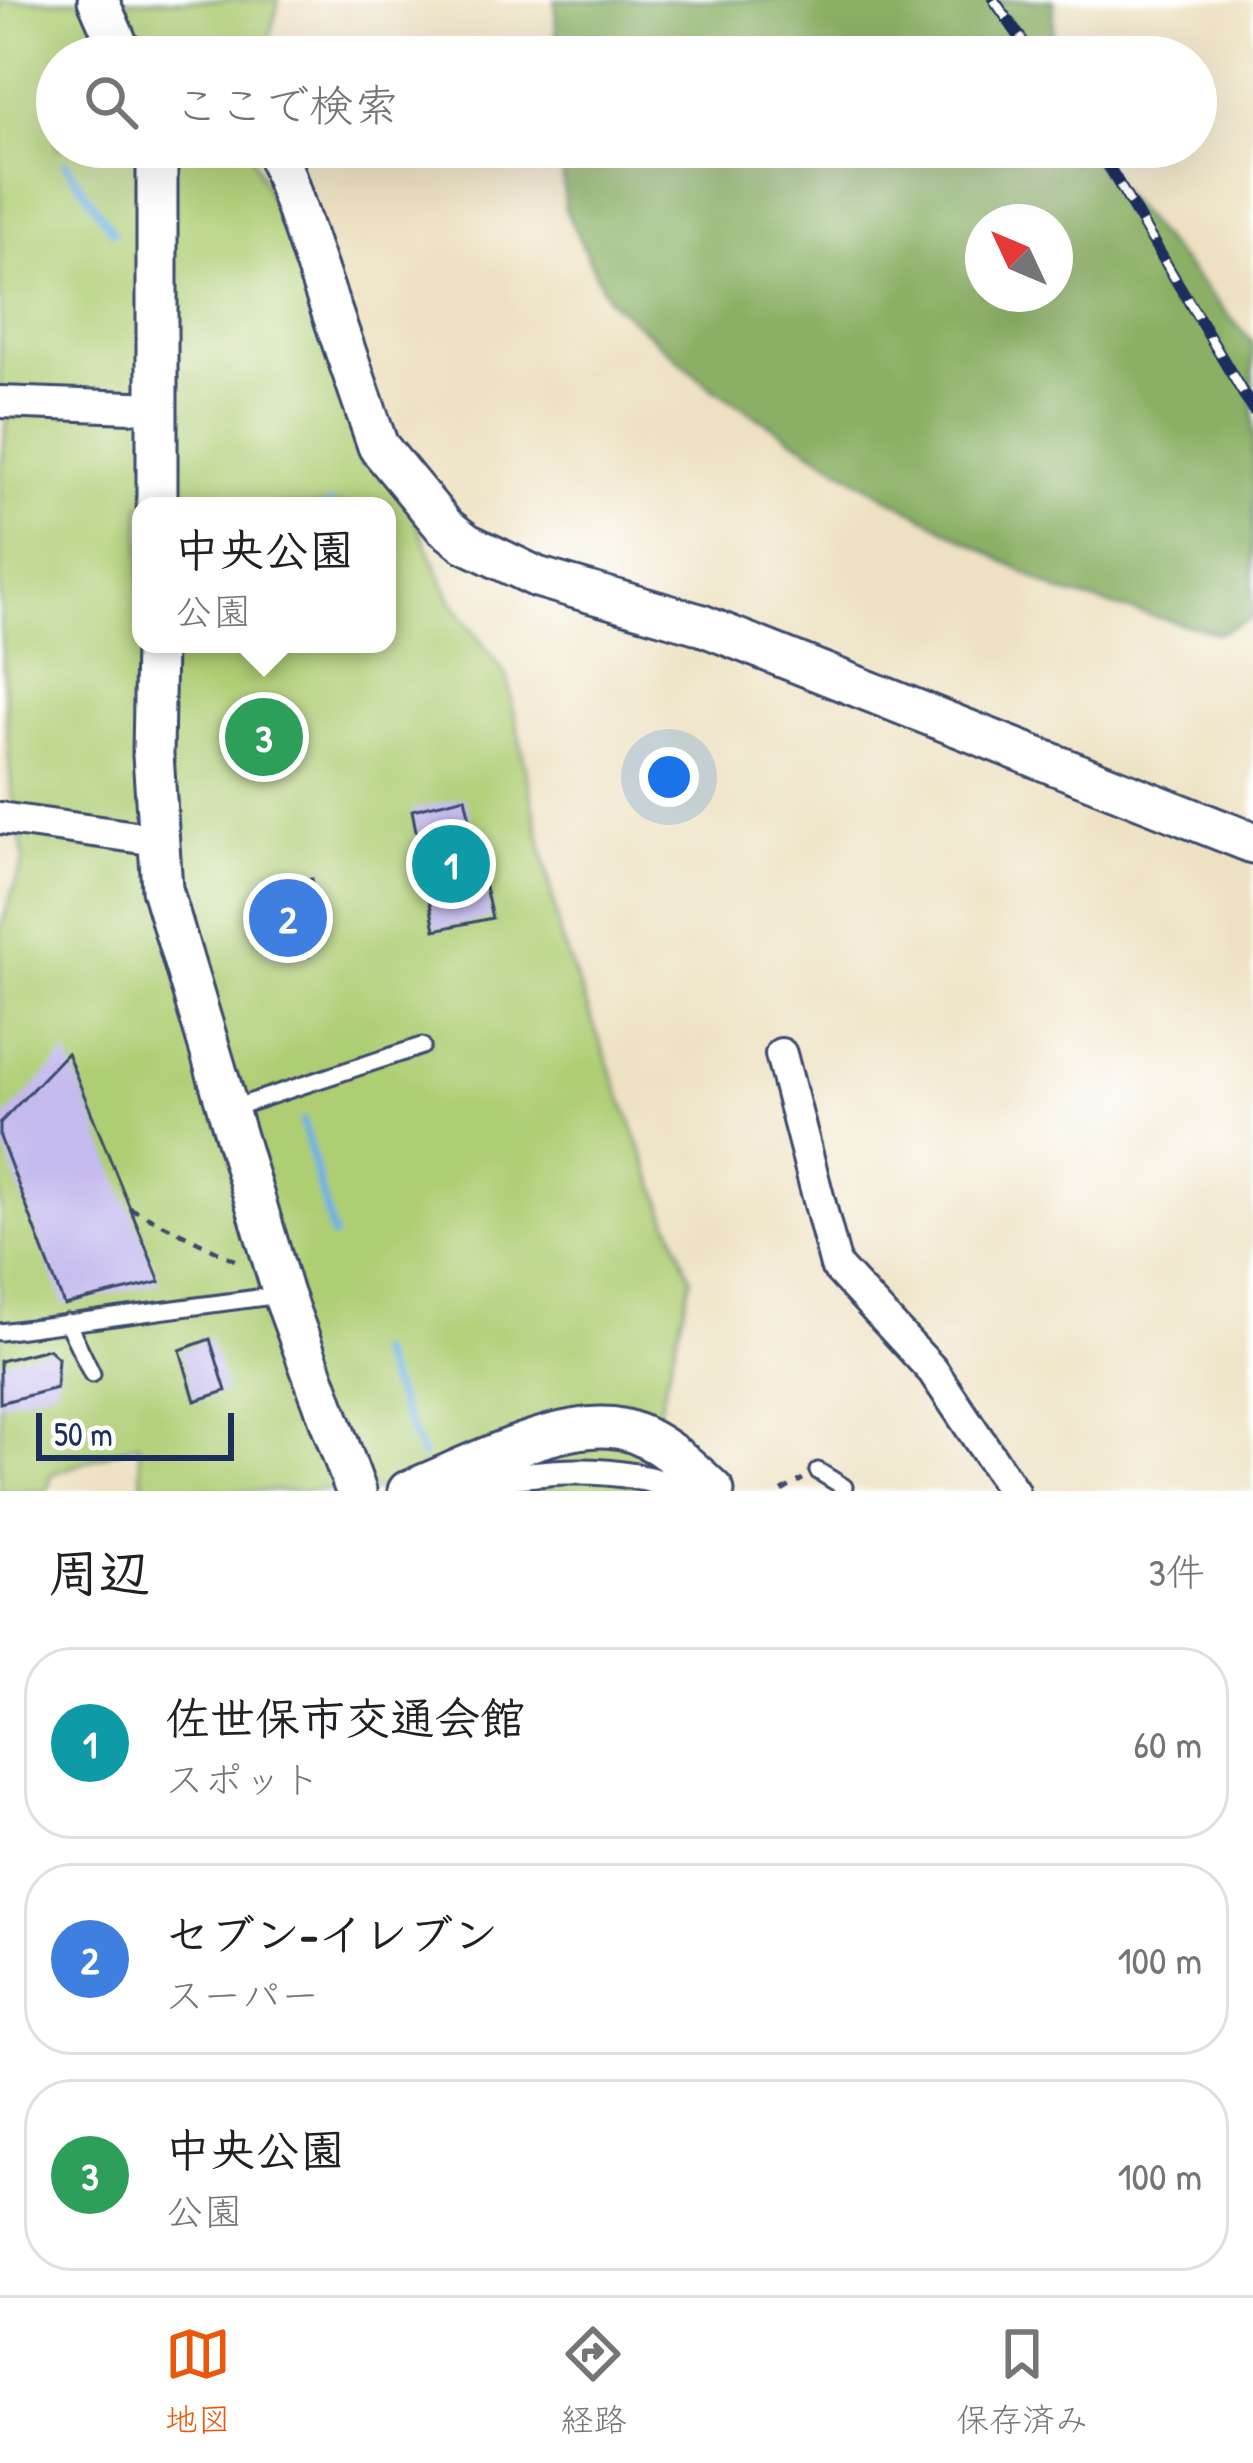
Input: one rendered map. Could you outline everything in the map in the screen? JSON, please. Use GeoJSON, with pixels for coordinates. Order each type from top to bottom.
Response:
{"type":"FeatureCollection","features":[{"type":"Feature","properties":{"kind":"street"},"geometry":{"type":"LineString","coordinates":[[98,0],[114,36]]}},
{"type":"Feature","properties":{"kind":"street"},"geometry":{"type":"LineString","coordinates":[[157,168],[158,497]]}},
{"type":"Feature","properties":{"kind":"street"},"geometry":{"type":"LineString","coordinates":[[282,168],[378,446],[406,487],[466,544],[537,577],[699,624],[1253,843]]}},
{"type":"Feature","properties":{"kind":"street"},"geometry":{"type":"LineString","coordinates":[[0,402],[159,408]]}},
{"type":"Feature","properties":{"kind":"street"},"geometry":{"type":"LineString","coordinates":[[155,653],[157,840],[172,929],[283,1294],[356,1491]]}},
{"type":"Feature","properties":{"kind":"street"},"geometry":{"type":"LineString","coordinates":[[0,818],[157,840]]}},
{"type":"Feature","properties":{"kind":"street"},"geometry":{"type":"LineString","coordinates":[[782,1054],[836,1266],[933,1371],[1013,1491]]}},
{"type":"Feature","properties":{"kind":"street"},"geometry":{"type":"LineString","coordinates":[[408,1491],[554,1435],[620,1429],[685,1463],[714,1491]]}},
{"type":"Feature","properties":{"kind":"street"},"geometry":{"type":"LineString","coordinates":[[424,1491],[550,1473],[614,1474],[682,1491]]}},
{"type":"Feature","properties":{"kind":"lane"},"geometry":{"type":"LineString","coordinates":[[227,1110],[422,1046]]}},
{"type":"Feature","properties":{"kind":"lane"},"geometry":{"type":"LineString","coordinates":[[0,1332],[283,1294]]}},
{"type":"Feature","properties":{"kind":"lane"},"geometry":{"type":"LineString","coordinates":[[68,1322],[92,1374]]}},
{"type":"Feature","properties":{"kind":"lane"},"geometry":{"type":"LineString","coordinates":[[818,1471],[844,1487]]}},
{"type":"Feature","properties":{"kind":"path"},"geometry":{"type":"LineString","coordinates":[[130,1208],[241,1263]]}},
{"type":"Feature","properties":{"kind":"green space"},"geometry":{"type":"Polygon","coordinates":[[[0,0],[279,0],[270,36],[36,36],[36,168],[257,168],[452,602],[507,677],[561,939],[691,1279],[644,1470],[664,1491],[143,1491],[138,1443],[52,1474],[47,1491],[0,1491],[0,929],[24,859],[12,797],[0,623],[0,475],[9,403],[0,402],[0,0]]]}},
{"type":"Feature","properties":{"kind":"green space"},"geometry":{"type":"Polygon","coordinates":[[[555,0],[1054,0],[1053,36],[556,36],[555,0]]]}},
{"type":"Feature","properties":{"kind":"green space"},"geometry":{"type":"Polygon","coordinates":[[[562,168],[1099,168],[1253,343],[1253,618],[1218,633],[1060,592],[878,492],[712,388],[608,299],[565,209],[562,168]]]}},
{"type":"Feature","properties":{"kind":"building"},"geometry":{"type":"Polygon","coordinates":[[[465,797],[492,918],[435,930],[412,810],[465,797]]]}},
{"type":"Feature","properties":{"kind":"building"},"geometry":{"type":"Polygon","coordinates":[[[312,879],[309,956],[268,956],[264,880],[312,879]]]}},
{"type":"Feature","properties":{"kind":"building"},"geometry":{"type":"Polygon","coordinates":[[[67,1053],[160,1282],[64,1305],[0,1137],[0,1123],[67,1053]]]}},
{"type":"Feature","properties":{"kind":"building"},"geometry":{"type":"Polygon","coordinates":[[[210,1339],[226,1391],[195,1401],[180,1350],[210,1339]]]}},
{"type":"Feature","properties":{"kind":"building"},"geometry":{"type":"Polygon","coordinates":[[[48,1349],[58,1358],[56,1388],[0,1403],[0,1361],[48,1349]]]}},
{"type":"Feature","properties":{"kind":"waterway"},"geometry":{"type":"LineString","coordinates":[[68,168],[113,232]]}},
{"type":"Feature","properties":{"kind":"waterway"},"geometry":{"type":"LineString","coordinates":[[303,1121],[333,1236]]}},
{"type":"Feature","properties":{"kind":"waterway"},"geometry":{"type":"LineString","coordinates":[[377,1352],[422,1456]]}},
{"type":"Feature","properties":{"kind":"railway"},"geometry":{"type":"LineString","coordinates":[[994,0],[1019,36]]}},
{"type":"Feature","properties":{"kind":"railway"},"geometry":{"type":"LineString","coordinates":[[1109,168],[1253,410]]}},
{"type":"Feature","properties":{"kind":"place","name":"中央公園"},"geometry":{"type":"Point","coordinates":[264,737]}},
{"type":"Feature","properties":{"kind":"place","name":"佐世保市交通会館"},"geometry":{"type":"Point","coordinates":[451,864]}},
{"type":"Feature","properties":{"kind":"place","name":"セブン-イレブン"},"geometry":{"type":"Point","coordinates":[288,918]}}]}
